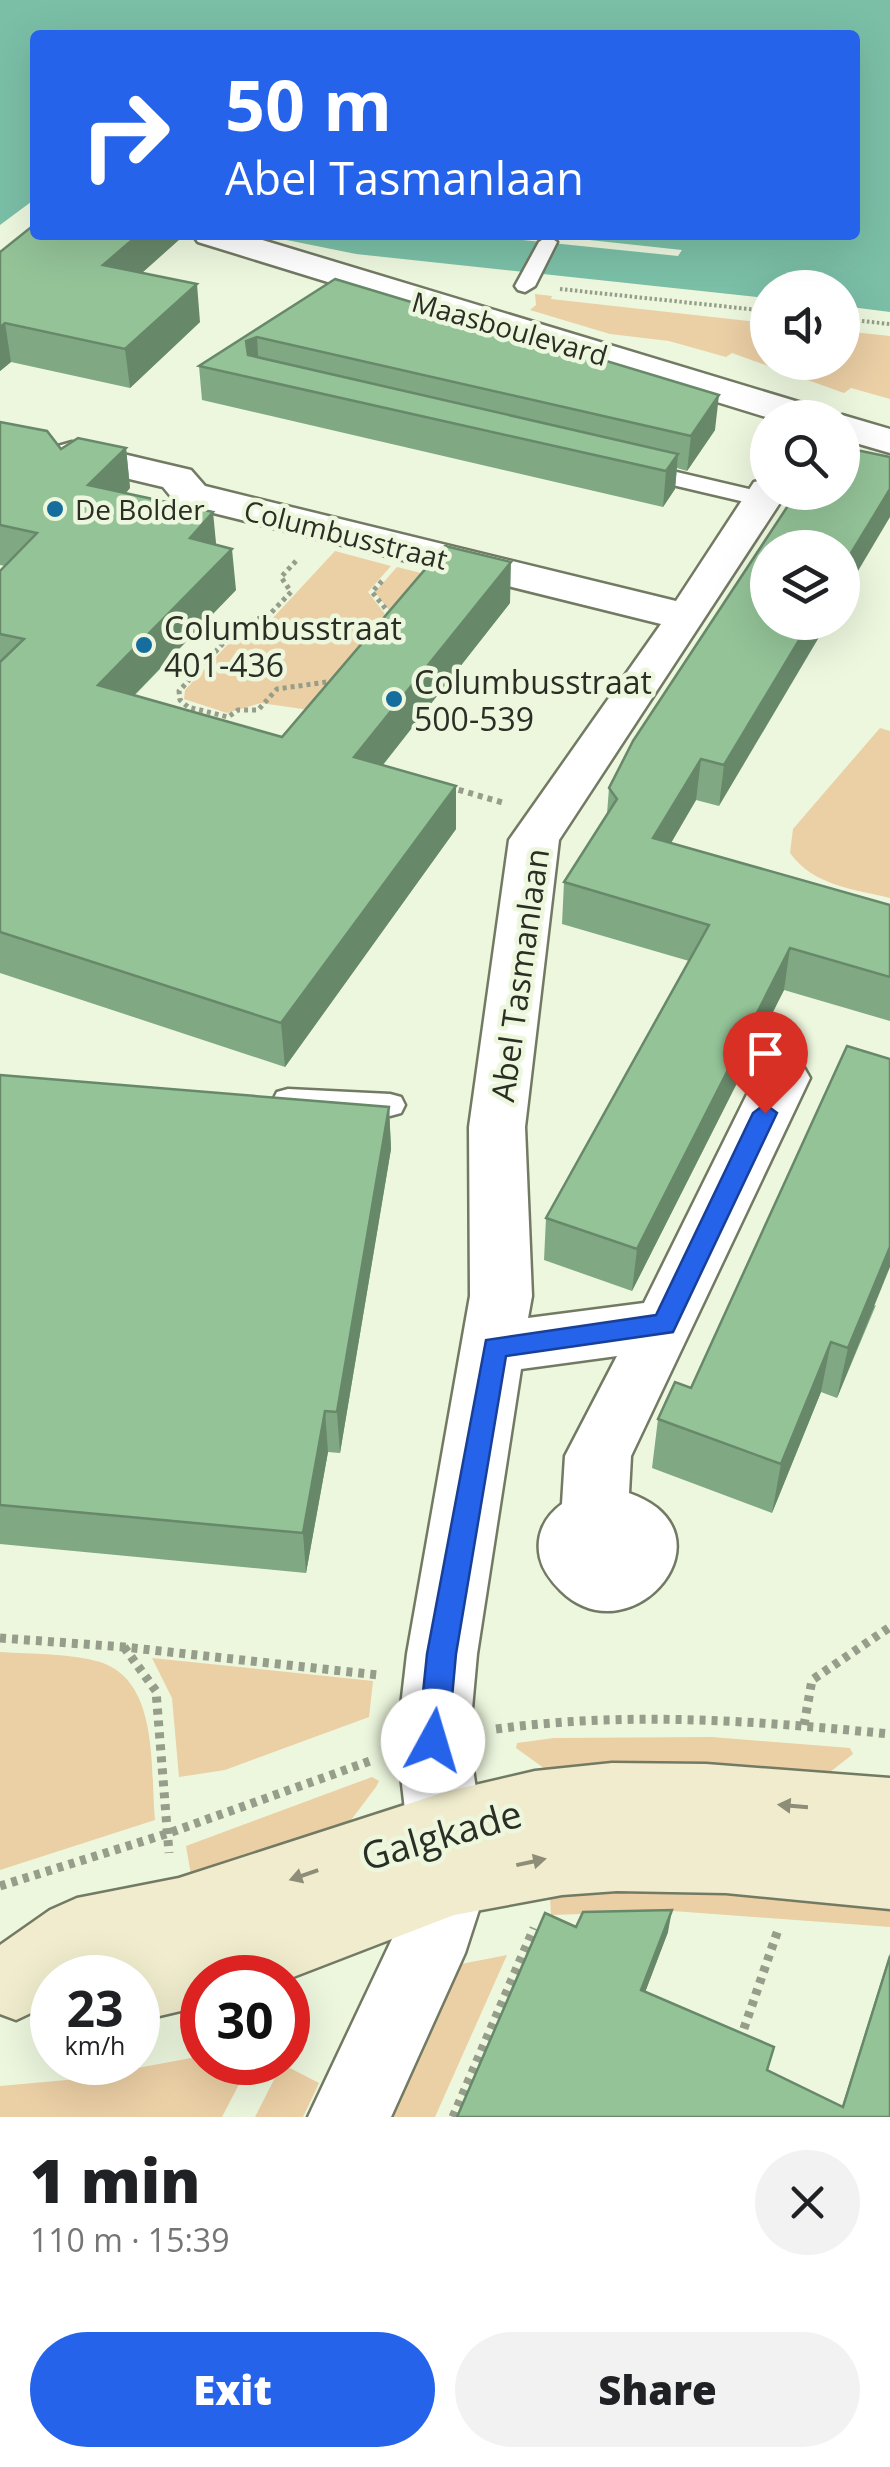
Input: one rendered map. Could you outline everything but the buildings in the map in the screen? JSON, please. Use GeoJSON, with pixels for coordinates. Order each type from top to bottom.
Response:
{"type":"FeatureCollection","features":[{"type":"Feature","properties":{"kind":"main road","name":"Galgkade"},"geometry":{"type":"LineString","coordinates":[[160,1978],[295,1938],[535,1806],[612,1798],[706,1800],[890,1814]]}},
{"type":"Feature","properties":{"kind":"main road","name":"Galgkade"},"geometry":{"type":"LineString","coordinates":[[23,1983],[77,1937],[448,1853],[549,1858],[616,1852],[754,1858],[890,1872]]}},
{"type":"Feature","properties":{"kind":"street","name":"Maasboulevard"},"geometry":{"type":"LineString","coordinates":[[226,240],[752,400]]}},
{"type":"Feature","properties":{"kind":"street"},"geometry":{"type":"LineString","coordinates":[[860,432],[890,441]]}},
{"type":"Feature","properties":{"kind":"street","name":"Columbusstraat"},"geometry":{"type":"LineString","coordinates":[[72,454],[177,478],[190,496],[687,617]]}},
{"type":"Feature","properties":{"kind":"street","name":"Abel Tasmanlaan"},"geometry":{"type":"LineString","coordinates":[[448,1853],[433,1741],[501,1296],[497,1127],[534,840],[755,510]]}},
{"type":"Feature","properties":{"kind":"street"},"geometry":{"type":"LineString","coordinates":[[594,1518],[598,1456],[782,1078]]}},
{"type":"Feature","properties":{"kind":"street"},"geometry":{"type":"LineString","coordinates":[[495,1347],[664,1324]]}},
{"type":"Feature","properties":{"kind":"street"},"geometry":{"type":"LineString","coordinates":[[349,2117],[426,1953],[448,1853]]}},
{"type":"Feature","properties":{"kind":"lane"},"geometry":{"type":"LineString","coordinates":[[525,286],[548,242]]}},
{"type":"Feature","properties":{"kind":"lane"},"geometry":{"type":"LineString","coordinates":[[607,462],[750,492]]}},
{"type":"Feature","properties":{"kind":"lane"},"geometry":{"type":"LineString","coordinates":[[254,1098],[390,1106]]}},
{"type":"Feature","properties":{"kind":"path"},"geometry":{"type":"LineString","coordinates":[[860,321],[890,324]]}},
{"type":"Feature","properties":{"kind":"path"},"geometry":{"type":"LineString","coordinates":[[325,529],[281,578],[291,592],[268,616],[242,622],[179,691],[180,700],[188,707],[228,718],[238,710],[258,710],[278,689],[332,683],[343,669]]}},
{"type":"Feature","properties":{"kind":"path"},"geometry":{"type":"LineString","coordinates":[[378,628],[390,614],[372,592],[409,550]]}},
{"type":"Feature","properties":{"kind":"path"},"geometry":{"type":"LineString","coordinates":[[890,1627],[812,1680],[804,1725],[890,1734]]}},
{"type":"Feature","properties":{"kind":"path"},"geometry":{"type":"LineString","coordinates":[[0,1638],[124,1647],[439,1682]]}},
{"type":"Feature","properties":{"kind":"path"},"geometry":{"type":"LineString","coordinates":[[124,1647],[156,1690],[166,1834],[179,1916]]}},
{"type":"Feature","properties":{"kind":"path"},"geometry":{"type":"LineString","coordinates":[[0,1886],[166,1834]]}},
{"type":"Feature","properties":{"kind":"path"},"geometry":{"type":"LineString","coordinates":[[517,1931],[554,1925]]}},
{"type":"Feature","properties":{"kind":"path"},"geometry":{"type":"LineString","coordinates":[[453,2117],[535,1926]]}},
{"type":"Feature","properties":{"kind":"path"},"geometry":{"type":"LineString","coordinates":[[760,1926],[798,1928]]}},
{"type":"Feature","properties":{"kind":"path"},"geometry":{"type":"LineString","coordinates":[[738,2048],[780,1927]]}},
{"type":"Feature","properties":{"kind":"shaded area"},"geometry":{"type":"Polygon","coordinates":[[[0,0],[890,0],[890,312],[860,308],[860,270],[750,270],[750,296],[356,254],[287,240],[860,240],[860,30],[30,30],[30,203],[0,225],[0,0]]]}},
{"type":"Feature","properties":{"kind":"shaded area"},"geometry":{"type":"Polygon","coordinates":[[[535,294],[750,321],[750,359],[669,341],[610,334],[530,310],[536,305],[535,294]]]}},
{"type":"Feature","properties":{"kind":"shaded area"},"geometry":{"type":"Polygon","coordinates":[[[860,333],[890,336],[890,399],[851,388],[844,393],[808,380],[860,380],[860,333]]]}},
{"type":"Feature","properties":{"kind":"shaded area"},"geometry":{"type":"Polygon","coordinates":[[[335,551],[391,566],[368,592],[385,614],[309,710],[261,703],[227,713],[184,699],[185,690],[246,625],[271,620],[335,551]]]}},
{"type":"Feature","properties":{"kind":"shaded area"},"geometry":{"type":"Polygon","coordinates":[[[397,567],[481,588],[392,614],[375,592],[397,567]]]}},
{"type":"Feature","properties":{"kind":"shaded area"},"geometry":{"type":"Polygon","coordinates":[[[880,728],[890,731],[890,898],[822,879],[790,853],[793,829],[880,728]]]}},
{"type":"Feature","properties":{"kind":"shaded area"},"geometry":{"type":"Polygon","coordinates":[[[0,1652],[76,1657],[100,1662],[119,1672],[133,1688],[148,1729],[155,1820],[0,1870],[0,1652]]]}},
{"type":"Feature","properties":{"kind":"shaded area"},"geometry":{"type":"Polygon","coordinates":[[[152,1658],[373,1681],[369,1717],[225,1770],[179,1777],[172,1698],[152,1658]]]}},
{"type":"Feature","properties":{"kind":"shaded area"},"geometry":{"type":"Polygon","coordinates":[[[712,1737],[850,1748],[853,1754],[825,1776],[548,1771],[516,1748],[517,1743],[554,1738],[712,1737]]]}},
{"type":"Feature","properties":{"kind":"shaded area"},"geometry":{"type":"Polygon","coordinates":[[[372,1777],[379,1781],[376,1787],[345,1828],[194,1892],[186,1846],[372,1777]]]}},
{"type":"Feature","properties":{"kind":"shaded area"},"geometry":{"type":"Polygon","coordinates":[[[549,1880],[890,1892],[890,1927],[673,1911],[551,1915],[549,1880]]]}},
{"type":"Feature","properties":{"kind":"shaded area"},"geometry":{"type":"Polygon","coordinates":[[[507,1955],[435,2117],[386,2117],[456,1965],[507,1955]]]}},
{"type":"Feature","properties":{"kind":"shaded area"},"geometry":{"type":"Polygon","coordinates":[[[180,2060],[180,2085],[239,2085],[222,2117],[0,2117],[0,2086],[160,2085],[160,2064],[180,2060]]]}},
{"type":"Feature","properties":{"kind":"shaded area"},"geometry":{"type":"Polygon","coordinates":[[[310,2078],[319,2083],[303,2117],[255,2117],[271,2085],[310,2085],[310,2078]]]}},
{"type":"Feature","properties":{"kind":"pier"},"geometry":{"type":"Polygon","coordinates":[[[523,240],[589,240],[682,250],[678,256],[523,240]]]}},
{"type":"Feature","properties":{"kind":"place","name":"De Bolder"},"geometry":{"type":"Point","coordinates":[55,509]}},
{"type":"Feature","properties":{"kind":"place","name":"Columbusstraat 401-436"},"geometry":{"type":"Point","coordinates":[144,645]}},
{"type":"Feature","properties":{"kind":"place","name":"Columbusstraat 500-539"},"geometry":{"type":"Point","coordinates":[394,699]}},
{"type":"Feature","properties":{"kind":"route"},"geometry":{"type":"LineString","coordinates":[[433,1741],[442,1654],[495,1347],[664,1324],[765,1113]]}}]}
